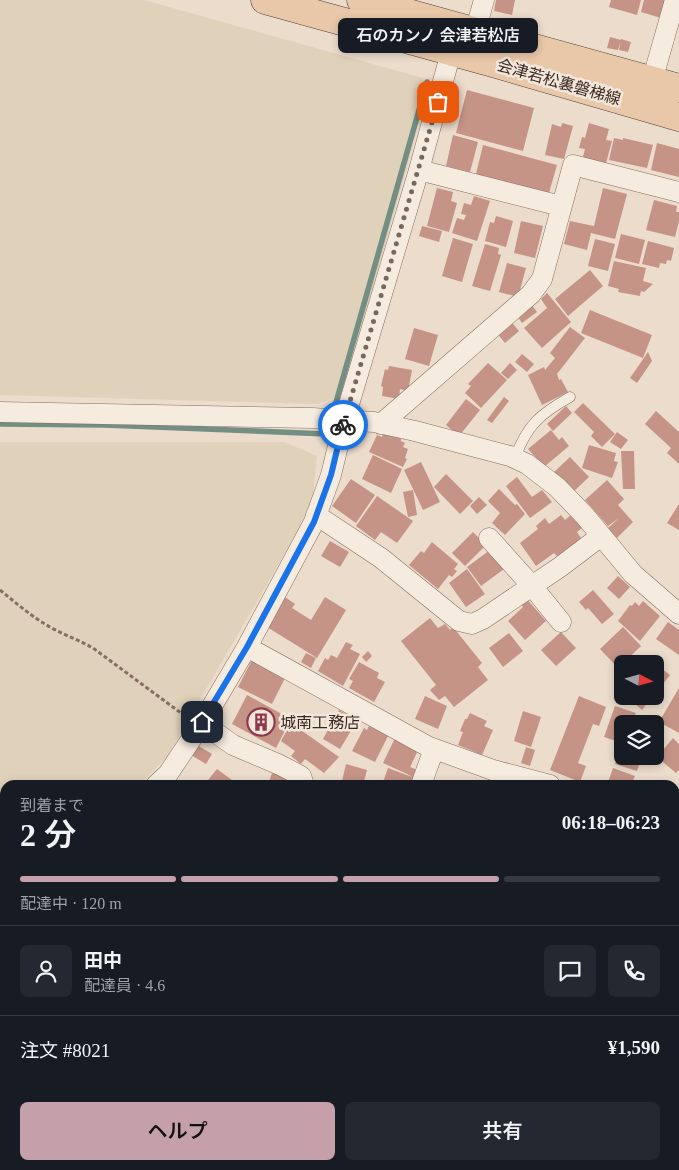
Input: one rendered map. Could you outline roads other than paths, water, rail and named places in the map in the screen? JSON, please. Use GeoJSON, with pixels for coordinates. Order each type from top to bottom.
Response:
{"type":"FeatureCollection","features":[{"type":"Feature","properties":{"kind":"main road","name":"会津若松裏磐梯線"},"geometry":{"type":"LineString","coordinates":[[264,0],[493,63],[679,117]]}},
{"type":"Feature","properties":{"kind":"main road","name":"会津若松裏磐梯線"},"geometry":{"type":"LineString","coordinates":[[361,0],[679,88]]}},
{"type":"Feature","properties":{"kind":"street"},"geometry":{"type":"LineString","coordinates":[[475,32],[484,0]]}},
{"type":"Feature","properties":{"kind":"street"},"geometry":{"type":"LineString","coordinates":[[652,81],[675,0]]}},
{"type":"Feature","properties":{"kind":"street"},"geometry":{"type":"LineString","coordinates":[[161,780],[168,774],[202,722],[247,647],[316,515],[331,475],[344,421],[419,170],[451,52]]}},
{"type":"Feature","properties":{"kind":"street"},"geometry":{"type":"LineString","coordinates":[[382,424],[531,294],[542,280],[573,165],[679,192]]}},
{"type":"Feature","properties":{"kind":"street"},"geometry":{"type":"LineString","coordinates":[[419,170],[561,206]]}},
{"type":"Feature","properties":{"kind":"street"},"geometry":{"type":"LineString","coordinates":[[0,412],[312,418],[382,424],[481,447],[527,464],[557,487],[585,516],[633,574],[679,614]]}},
{"type":"Feature","properties":{"kind":"street"},"geometry":{"type":"LineString","coordinates":[[316,515],[380,558],[459,621],[472,624],[532,586],[601,536]]}},
{"type":"Feature","properties":{"kind":"street"},"geometry":{"type":"LineString","coordinates":[[489,538],[561,622]]}},
{"type":"Feature","properties":{"kind":"street"},"geometry":{"type":"LineString","coordinates":[[247,647],[434,749],[528,780]]}},
{"type":"Feature","properties":{"kind":"street"},"geometry":{"type":"LineString","coordinates":[[202,722],[233,746],[280,765],[301,776],[302,780]]}},
{"type":"Feature","properties":{"kind":"street"},"geometry":{"type":"LineString","coordinates":[[423,780],[434,749]]}},
{"type":"Feature","properties":{"kind":"lane"},"geometry":{"type":"LineString","coordinates":[[515,458],[522,439],[534,423],[548,410],[570,397]]}},
{"type":"Feature","properties":{"kind":"waterway"},"geometry":{"type":"LineString","coordinates":[[0,424],[105,425],[327,434],[427,82]]}},
{"type":"Feature","properties":{"kind":"place","name":"石のカンノ 会津若松店"},"geometry":{"type":"Point","coordinates":[438,102]}},
{"type":"Feature","properties":{"kind":"place","name":"城南工務店"},"geometry":{"type":"Point","coordinates":[261,722]}}]}
